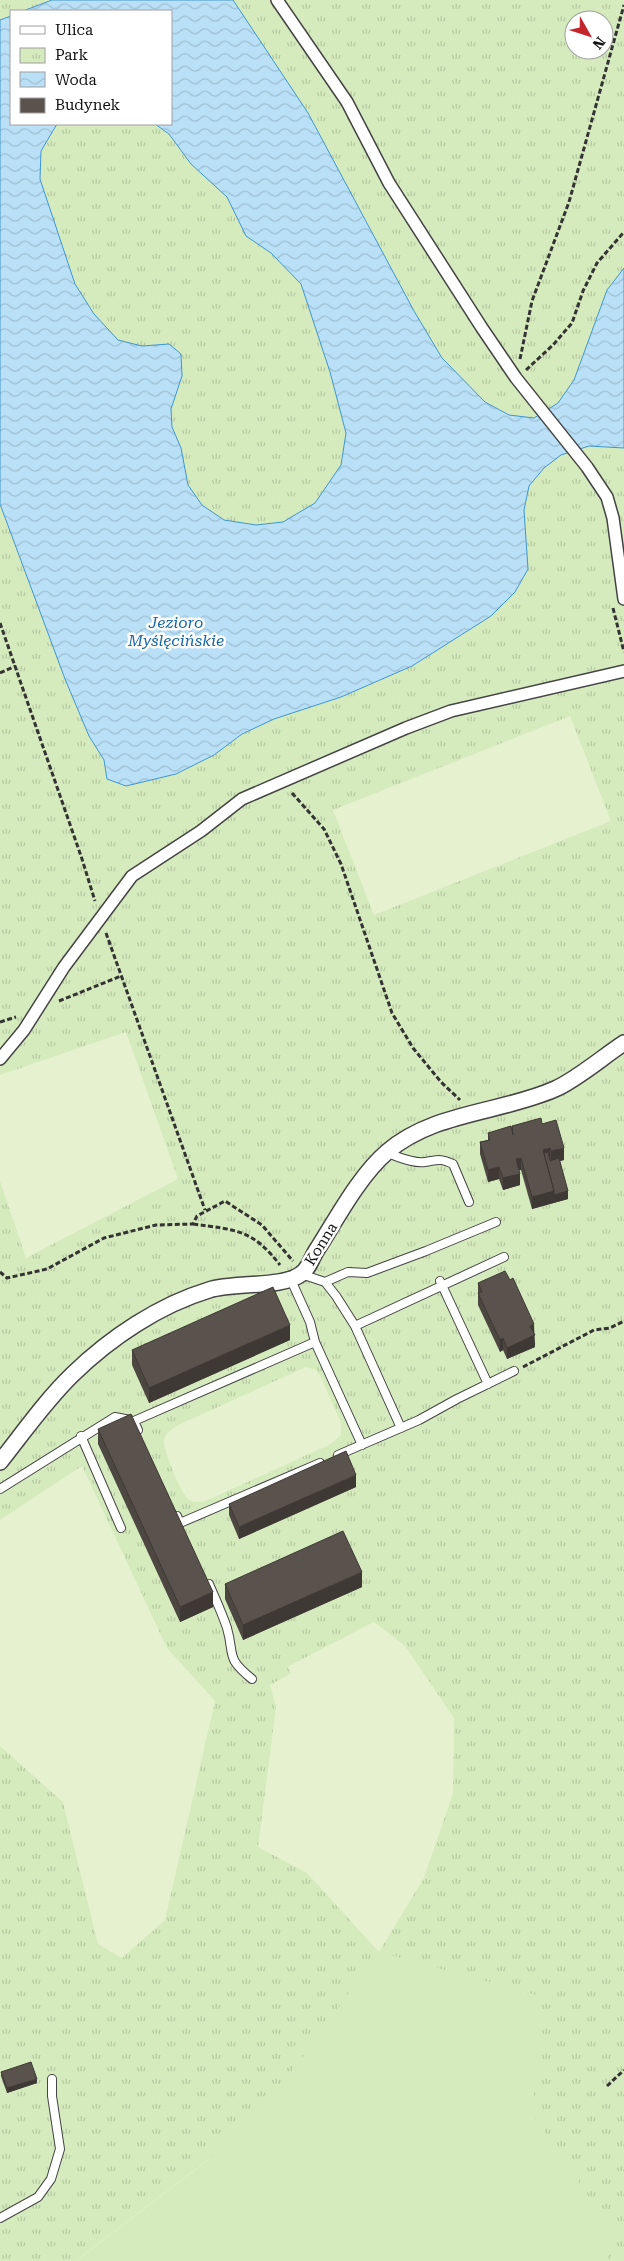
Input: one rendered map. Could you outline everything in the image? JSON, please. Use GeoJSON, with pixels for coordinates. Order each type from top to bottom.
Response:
{"type":"FeatureCollection","features":[{"type":"Feature","properties":{"kind":"street"},"geometry":{"type":"LineString","coordinates":[[277,0],[347,102],[389,183],[422,237],[516,378],[607,496],[613,518],[624,599]]}},
{"type":"Feature","properties":{"kind":"street"},"geometry":{"type":"LineString","coordinates":[[0,1059],[24,1030],[64,967],[132,876],[201,831],[242,798],[406,728],[451,711],[624,671]]}},
{"type":"Feature","properties":{"kind":"street","name":"Konna"},"geometry":{"type":"LineString","coordinates":[[0,1462],[72,1375],[97,1353],[136,1324],[175,1303],[223,1285],[296,1277],[307,1268],[314,1253],[359,1185],[386,1153],[426,1127],[476,1114],[556,1088],[624,1043]]}},
{"type":"Feature","properties":{"kind":"lane"},"geometry":{"type":"LineString","coordinates":[[386,1153],[410,1160],[425,1162],[441,1159],[453,1164],[469,1202]]}},
{"type":"Feature","properties":{"kind":"lane"},"geometry":{"type":"LineString","coordinates":[[362,1444],[315,1342],[296,1277],[325,1282],[348,1272],[367,1273],[496,1222]]}},
{"type":"Feature","properties":{"kind":"lane"},"geometry":{"type":"LineString","coordinates":[[355,1326],[441,1283],[504,1257]]}},
{"type":"Feature","properties":{"kind":"lane"},"geometry":{"type":"LineString","coordinates":[[325,1282],[355,1326],[401,1428]]}},
{"type":"Feature","properties":{"kind":"lane"},"geometry":{"type":"LineString","coordinates":[[441,1283],[488,1384]]}},
{"type":"Feature","properties":{"kind":"lane"},"geometry":{"type":"LineString","coordinates":[[0,1489],[81,1436],[115,1417],[134,1421],[315,1342]]}},
{"type":"Feature","properties":{"kind":"lane"},"geometry":{"type":"LineString","coordinates":[[180,1523],[401,1428],[514,1371]]}},
{"type":"Feature","properties":{"kind":"lane"},"geometry":{"type":"LineString","coordinates":[[134,1421],[142,1438]]}},
{"type":"Feature","properties":{"kind":"lane"},"geometry":{"type":"LineString","coordinates":[[81,1436],[121,1528]]}},
{"type":"Feature","properties":{"kind":"lane"},"geometry":{"type":"LineString","coordinates":[[172,1506],[184,1532]]}},
{"type":"Feature","properties":{"kind":"lane"},"geometry":{"type":"LineString","coordinates":[[205,1577],[227,1630],[231,1656],[239,1668],[252,1679]]}},
{"type":"Feature","properties":{"kind":"lane"},"geometry":{"type":"LineString","coordinates":[[0,2218],[38,2197],[51,2179],[60,2149],[52,2096],[52,2078]]}},
{"type":"Feature","properties":{"kind":"path"},"geometry":{"type":"LineString","coordinates":[[516,378],[532,301],[571,194],[624,5]]}},
{"type":"Feature","properties":{"kind":"path"},"geometry":{"type":"LineString","coordinates":[[516,378],[553,345],[572,323],[583,291],[597,263],[624,232]]}},
{"type":"Feature","properties":{"kind":"path"},"geometry":{"type":"LineString","coordinates":[[0,673],[16,666]]}},
{"type":"Feature","properties":{"kind":"path"},"geometry":{"type":"LineString","coordinates":[[281,782],[307,808],[324,830],[341,864],[392,1013],[413,1048],[436,1076],[476,1114]]}},
{"type":"Feature","properties":{"kind":"path"},"geometry":{"type":"LineString","coordinates":[[195,1183],[205,1210]]}},
{"type":"Feature","properties":{"kind":"path"},"geometry":{"type":"LineString","coordinates":[[193,1224],[197,1216],[205,1210],[225,1201],[262,1225],[282,1247]]}},
{"type":"Feature","properties":{"kind":"path"},"geometry":{"type":"LineString","coordinates":[[0,1272],[8,1278],[47,1269],[104,1238],[156,1225],[193,1224],[246,1234],[263,1245],[296,1277]]}},
{"type":"Feature","properties":{"kind":"path"},"geometry":{"type":"LineString","coordinates":[[514,1371],[594,1330],[610,1328],[624,1320]]}},
{"type":"Feature","properties":{"kind":"path"},"geometry":{"type":"LineString","coordinates":[[607,2086],[624,2070]]}},
{"type":"Feature","properties":{"kind":"green space"},"geometry":{"type":"Polygon","coordinates":[[[0,0],[624,0],[624,2261],[607,2261],[611,2229],[533,2115],[540,1996],[379,1952],[291,2073],[209,2159],[76,2261],[0,2261],[0,0]]]}},
{"type":"Feature","properties":{"kind":"green space"},"geometry":{"type":"Polygon","coordinates":[[[570,716],[611,821],[374,915],[333,810],[570,716]]]}},
{"type":"Feature","properties":{"kind":"green space"},"geometry":{"type":"Polygon","coordinates":[[[126,1032],[178,1179],[26,1258],[0,1181],[0,1075],[126,1032]]]}},
{"type":"Feature","properties":{"kind":"green space"},"geometry":{"type":"Polygon","coordinates":[[[306,1367],[316,1370],[320,1375],[341,1423],[341,1435],[331,1444],[203,1502],[194,1502],[188,1499],[177,1480],[166,1453],[164,1441],[168,1432],[176,1426],[306,1367]]]}},
{"type":"Feature","properties":{"kind":"green space"},"geometry":{"type":"Polygon","coordinates":[[[82,1466],[167,1648],[215,1701],[165,1920],[122,1958],[98,1944],[63,1802],[0,1746],[0,1520],[82,1466]]]}},
{"type":"Feature","properties":{"kind":"green space"},"geometry":{"type":"Polygon","coordinates":[[[447,1571],[624,2261],[76,2261],[209,2159],[447,1571]]]}},
{"type":"Feature","properties":{"kind":"green space"},"geometry":{"type":"Polygon","coordinates":[[[374,1622],[405,1646],[454,1718],[453,1793],[424,1878],[379,1952],[307,1873],[258,1847],[276,1707],[270,1685],[291,1673],[287,1667],[374,1622]]]}},
{"type":"Feature","properties":{"kind":"water","name":"Jezioro Myślęcińskie"},"geometry":{"type":"Polygon","coordinates":[[[52,0],[233,0],[308,113],[414,311],[442,358],[485,402],[509,415],[534,418],[558,403],[574,380],[607,290],[624,268],[624,448],[589,446],[561,455],[544,468],[529,486],[524,510],[528,569],[515,592],[491,616],[412,666],[341,697],[274,719],[242,734],[214,755],[176,774],[126,786],[107,779],[104,760],[89,736],[65,679],[0,504],[0,20],[10,16],[10,125],[56,125],[41,151],[40,179],[75,284],[94,314],[118,340],[142,346],[169,344],[181,354],[182,376],[171,409],[172,427],[181,448],[188,485],[202,505],[224,520],[256,525],[283,522],[315,503],[341,465],[346,433],[330,372],[301,284],[271,253],[246,236],[227,197],[191,164],[169,134],[156,125],[172,125],[172,10],[26,10],[52,0]]]}},
{"type":"Feature","properties":{"kind":"building"},"geometry":{"type":"Polygon","coordinates":[[[541,1118],[542,1124],[556,1120],[564,1148],[551,1151],[550,1148],[543,1150],[554,1191],[532,1197],[521,1158],[516,1159],[520,1174],[503,1178],[499,1167],[488,1170],[480,1142],[490,1140],[488,1133],[511,1126],[513,1135],[512,1126],[541,1118]]]}},
{"type":"Feature","properties":{"kind":"building"},"geometry":{"type":"Polygon","coordinates":[[[548,1152],[550,1161],[559,1158],[568,1191],[554,1195],[544,1153],[548,1152]]]}},
{"type":"Feature","properties":{"kind":"building"},"geometry":{"type":"Polygon","coordinates":[[[505,1271],[510,1280],[513,1278],[534,1324],[530,1326],[535,1335],[507,1348],[503,1338],[500,1340],[478,1293],[482,1292],[478,1283],[505,1271]]]}},
{"type":"Feature","properties":{"kind":"building"},"geometry":{"type":"Polygon","coordinates":[[[273,1287],[290,1325],[149,1388],[132,1350],[273,1287]]]}},
{"type":"Feature","properties":{"kind":"building"},"geometry":{"type":"Polygon","coordinates":[[[131,1414],[213,1592],[180,1607],[98,1429],[131,1414]]]}},
{"type":"Feature","properties":{"kind":"building"},"geometry":{"type":"Polygon","coordinates":[[[346,1451],[356,1475],[239,1527],[229,1504],[346,1451]]]}},
{"type":"Feature","properties":{"kind":"building"},"geometry":{"type":"Polygon","coordinates":[[[343,1531],[362,1572],[243,1625],[225,1584],[343,1531]]]}},
{"type":"Feature","properties":{"kind":"building"},"geometry":{"type":"Polygon","coordinates":[[[31,2062],[37,2079],[7,2088],[1,2072],[31,2062]]]}}]}
